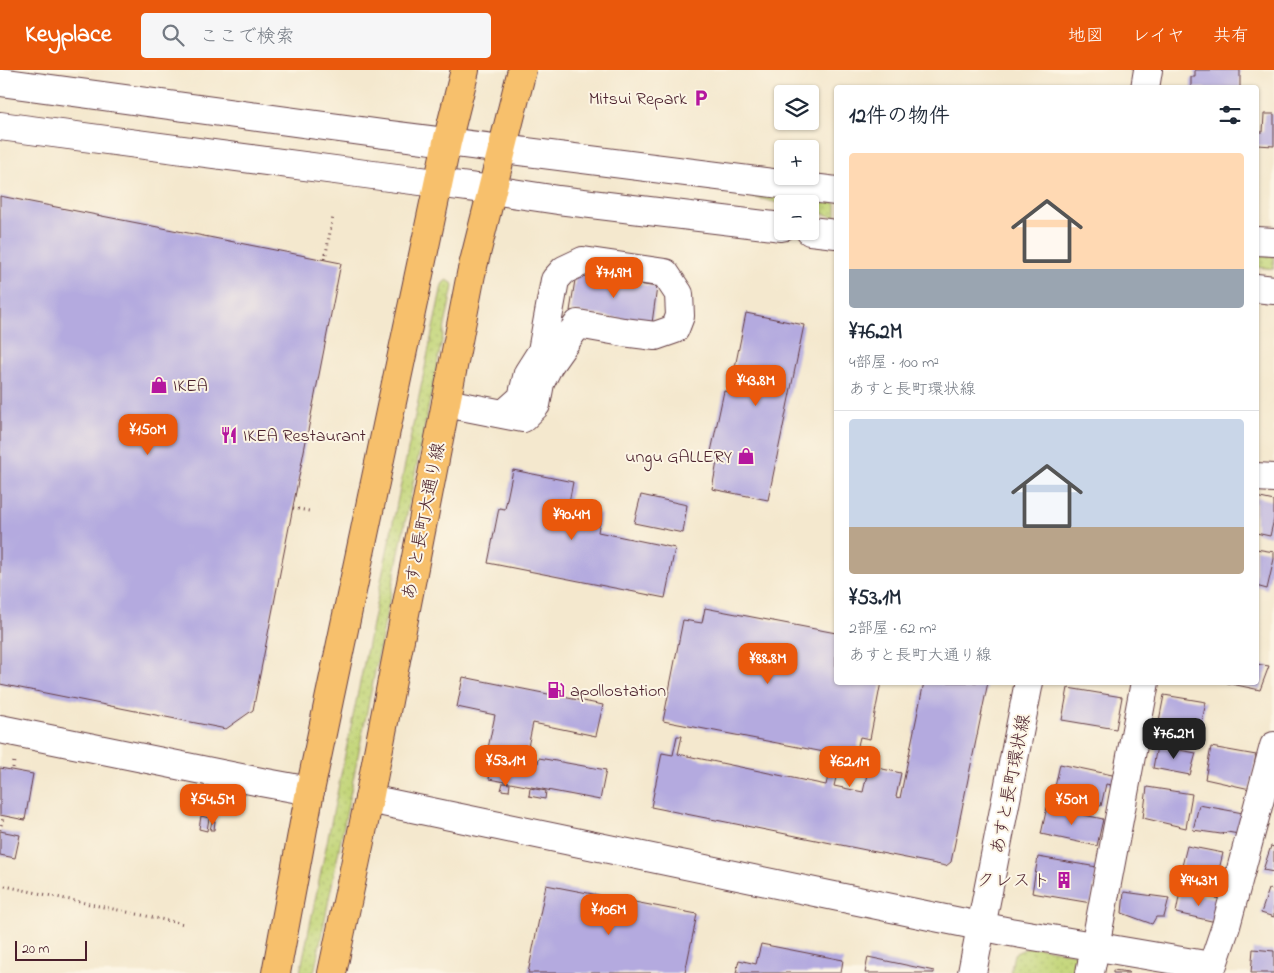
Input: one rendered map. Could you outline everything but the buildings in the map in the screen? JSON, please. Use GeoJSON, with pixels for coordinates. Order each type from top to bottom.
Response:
{"type":"FeatureCollection","features":[{"type":"Feature","properties":{"kind":"main road"},"geometry":{"type":"LineString","coordinates":[[276,973],[310,791],[438,183],[464,70]]}},
{"type":"Feature","properties":{"kind":"main road","name":"あすと長町大通り線"},"geometry":{"type":"LineString","coordinates":[[332,973],[471,274],[522,70]]}},
{"type":"Feature","properties":{"kind":"street"},"geometry":{"type":"LineString","coordinates":[[1146,85],[1148,70]]}},
{"type":"Feature","properties":{"kind":"street"},"geometry":{"type":"LineString","coordinates":[[0,82],[447,142],[834,191]]}},
{"type":"Feature","properties":{"kind":"street"},"geometry":{"type":"LineString","coordinates":[[0,126],[558,200],[774,226]]}},
{"type":"Feature","properties":{"kind":"street"},"geometry":{"type":"LineString","coordinates":[[819,232],[834,234]]}},
{"type":"Feature","properties":{"kind":"street"},"geometry":{"type":"LineString","coordinates":[[1259,241],[1274,242]]}},
{"type":"Feature","properties":{"kind":"street"},"geometry":{"type":"LineString","coordinates":[[446,403],[523,418],[536,406],[540,383],[549,365],[578,324],[655,336],[675,329],[680,316],[679,294],[665,274],[583,261],[564,270],[555,280],[542,351],[528,374],[522,398],[504,414]]}},
{"type":"Feature","properties":{"kind":"street"},"geometry":{"type":"LineString","coordinates":[[1259,288],[1274,290]]}},
{"type":"Feature","properties":{"kind":"street"},"geometry":{"type":"LineString","coordinates":[[1259,478],[1274,478]]}},
{"type":"Feature","properties":{"kind":"street","name":"あすと長町環状線"},"geometry":{"type":"LineString","coordinates":[[972,973],[1028,685]]}},
{"type":"Feature","properties":{"kind":"street"},"geometry":{"type":"LineString","coordinates":[[1090,973],[1144,685]]}},
{"type":"Feature","properties":{"kind":"street"},"geometry":{"type":"LineString","coordinates":[[0,728],[310,791]]}},
{"type":"Feature","properties":{"kind":"street"},"geometry":{"type":"LineString","coordinates":[[368,799],[1010,932],[1095,945],[1210,969],[1226,926],[1274,746]]}},
{"type":"Feature","properties":{"kind":"path"},"geometry":{"type":"LineString","coordinates":[[325,259],[333,216]]}},
{"type":"Feature","properties":{"kind":"path"},"geometry":{"type":"LineString","coordinates":[[293,508],[309,511]]}},
{"type":"Feature","properties":{"kind":"path"},"geometry":{"type":"LineString","coordinates":[[13,768],[14,761]]}},
{"type":"Feature","properties":{"kind":"path"},"geometry":{"type":"LineString","coordinates":[[0,830],[3,818]]}},
{"type":"Feature","properties":{"kind":"path"},"geometry":{"type":"LineString","coordinates":[[0,885],[184,924]]}},
{"type":"Feature","properties":{"kind":"green space"},"geometry":{"type":"Polygon","coordinates":[[[742,190],[778,195],[774,195],[774,202],[742,194],[742,190]]]}},
{"type":"Feature","properties":{"kind":"green space"},"geometry":{"type":"Polygon","coordinates":[[[819,201],[834,203],[834,217],[819,213],[819,201]]]}},
{"type":"Feature","properties":{"kind":"green space"},"geometry":{"type":"Polygon","coordinates":[[[1259,255],[1274,256],[1274,269],[1259,267],[1259,255]]]}},
{"type":"Feature","properties":{"kind":"green space"},"geometry":{"type":"Polygon","coordinates":[[[447,280],[453,286],[314,973],[300,973],[442,285],[447,280]]]}},
{"type":"Feature","properties":{"kind":"green space"},"geometry":{"type":"Polygon","coordinates":[[[1031,946],[1076,954],[1084,970],[1083,973],[1010,973],[1014,954],[1031,946]]]}},
{"type":"Feature","properties":{"kind":"place","name":"Mitsui Repark"},"geometry":{"type":"Point","coordinates":[701,98]}},
{"type":"Feature","properties":{"kind":"place","name":"IKEA"},"geometry":{"type":"Point","coordinates":[159,385]}},
{"type":"Feature","properties":{"kind":"place","name":"IKEA Restaurant"},"geometry":{"type":"Point","coordinates":[229,435]}},
{"type":"Feature","properties":{"kind":"place","name":"ungu GALLERY"},"geometry":{"type":"Point","coordinates":[746,456]}},
{"type":"Feature","properties":{"kind":"place","name":"apollostation"},"geometry":{"type":"Point","coordinates":[556,690]}},
{"type":"Feature","properties":{"kind":"place","name":"クレスト"},"geometry":{"type":"Point","coordinates":[1064,880]}}]}
